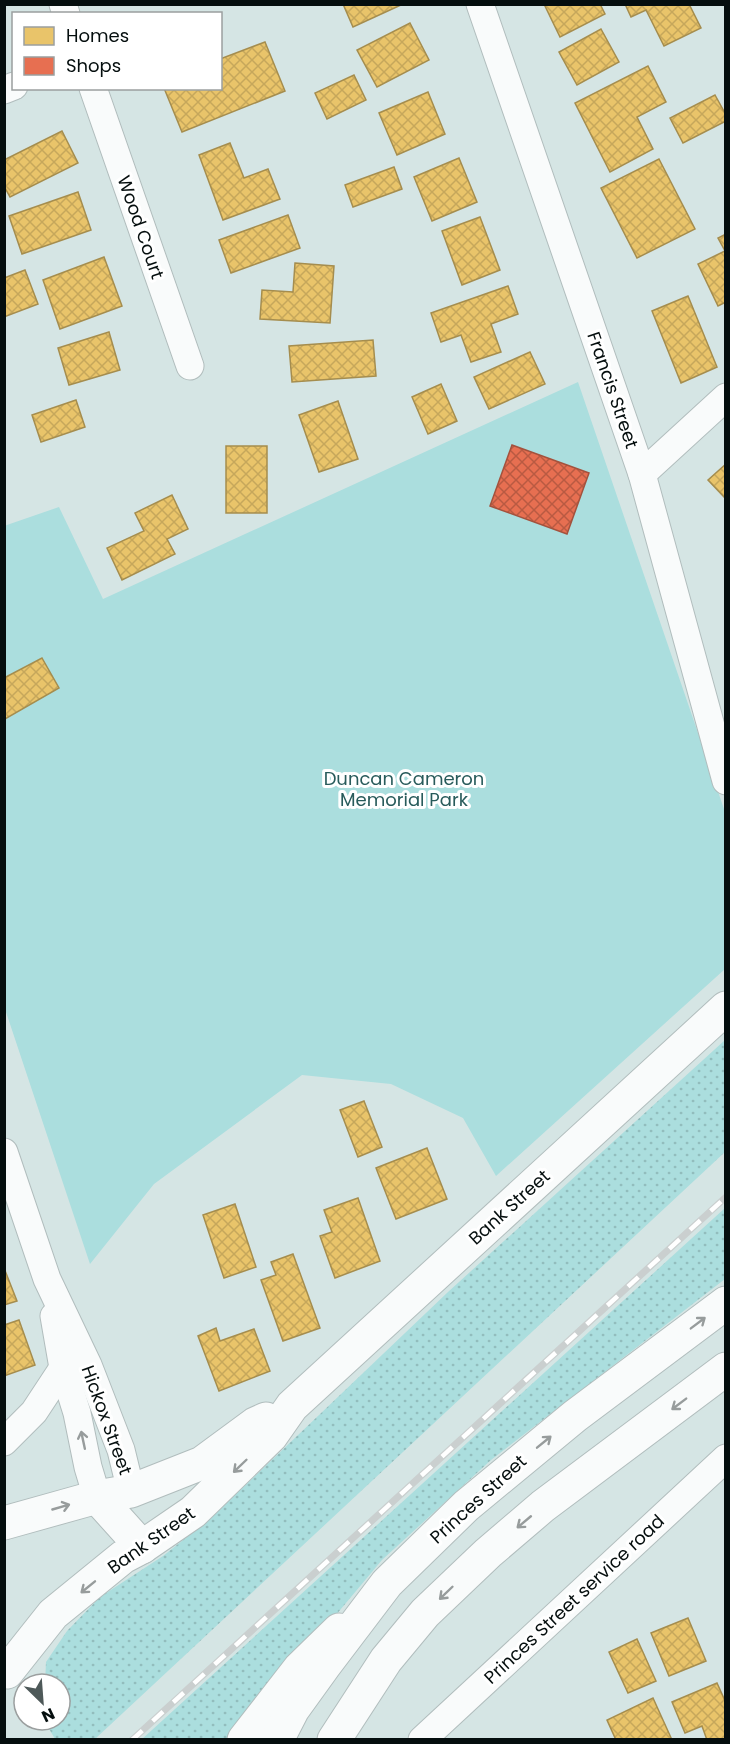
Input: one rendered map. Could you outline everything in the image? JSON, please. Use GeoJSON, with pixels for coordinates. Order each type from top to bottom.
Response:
{"type":"FeatureCollection","features":[{"type":"Feature","properties":{"kind":"main road","name":"Bank Street"},"geometry":{"type":"LineString","coordinates":[[5,1667],[52,1614],[123,1557],[142,1547],[193,1512],[271,1436],[292,1406],[726,1008]]}},
{"type":"Feature","properties":{"kind":"main road","name":"Princes Street"},"geometry":{"type":"LineString","coordinates":[[277,1740],[293,1709],[387,1583],[466,1506],[575,1416],[726,1303]]}},
{"type":"Feature","properties":{"kind":"main road"},"geometry":{"type":"LineString","coordinates":[[334,1740],[386,1660],[425,1613],[488,1553],[543,1506],[726,1369]]}},
{"type":"Feature","properties":{"kind":"main road","name":"Bank Street"},"geometry":{"type":"LineString","coordinates":[[4,1523],[97,1497],[131,1491],[202,1463],[255,1424],[292,1406]]}},
{"type":"Feature","properties":{"kind":"main road","name":"Hickox Street"},"geometry":{"type":"LineString","coordinates":[[131,1491],[142,1547]]}},
{"type":"Feature","properties":{"kind":"main road","name":"Hickox Street"},"geometry":{"type":"LineString","coordinates":[[97,1497],[142,1547]]}},
{"type":"Feature","properties":{"kind":"main road"},"geometry":{"type":"LineString","coordinates":[[244,1740],[300,1668],[387,1583]]}},
{"type":"Feature","properties":{"kind":"street","name":"Francis Street"},"geometry":{"type":"LineString","coordinates":[[480,4],[642,474],[726,781]]}},
{"type":"Feature","properties":{"kind":"street","name":"Wood Court"},"geometry":{"type":"LineString","coordinates":[[94,90],[190,366]]}},
{"type":"Feature","properties":{"kind":"street"},"geometry":{"type":"LineString","coordinates":[[642,474],[726,397]]}},
{"type":"Feature","properties":{"kind":"street","name":"Hickox Street"},"geometry":{"type":"LineString","coordinates":[[4,1152],[76,1367],[121,1450],[131,1491]]}},
{"type":"Feature","properties":{"kind":"street","name":"Hickox Street"},"geometry":{"type":"LineString","coordinates":[[4,1442],[76,1367]]}},
{"type":"Feature","properties":{"kind":"street","name":"Hickox Street"},"geometry":{"type":"LineString","coordinates":[[76,1367],[77,1413],[88,1467],[97,1497]]}},
{"type":"Feature","properties":{"kind":"street","name":"Princes Street service road"},"geometry":{"type":"LineString","coordinates":[[422,1740],[726,1458]]}},
{"type":"Feature","properties":{"kind":"green space","name":"Duncan Cameron Memorial Park"},"geometry":{"type":"Polygon","coordinates":[[[578,382],[725,812],[725,969],[496,1176],[463,1118],[391,1084],[302,1075],[154,1184],[90,1264],[5,1009],[4,526],[59,507],[103,599],[578,382]]]}},
{"type":"Feature","properties":{"kind":"green space"},"geometry":{"type":"Polygon","coordinates":[[[725,1040],[725,1152],[95,1739],[55,1739],[51,1732],[72,1732],[72,1672],[46,1672],[46,1662],[67,1631],[100,1597],[163,1556],[212,1517],[448,1292],[725,1040]]]}},
{"type":"Feature","properties":{"kind":"green space"},"geometry":{"type":"Polygon","coordinates":[[[725,1208],[725,1279],[491,1460],[382,1560],[232,1739],[141,1740],[725,1208]]]}},
{"type":"Feature","properties":{"kind":"building: Homes"},"geometry":{"type":"Polygon","coordinates":[[[343,4],[403,4],[353,27],[343,4]]]}},
{"type":"Feature","properties":{"kind":"building: Homes"},"geometry":{"type":"Polygon","coordinates":[[[544,4],[600,4],[605,14],[560,37],[544,4]]]}},
{"type":"Feature","properties":{"kind":"building: Homes"},"geometry":{"type":"Polygon","coordinates":[[[625,4],[689,4],[701,28],[664,46],[646,10],[631,17],[625,4]]]}},
{"type":"Feature","properties":{"kind":"building: Homes"},"geometry":{"type":"Polygon","coordinates":[[[410,23],[429,60],[377,87],[357,50],[410,23]]]}},
{"type":"Feature","properties":{"kind":"building: Homes"},"geometry":{"type":"Polygon","coordinates":[[[601,29],[619,62],[577,85],[559,52],[601,29]]]}},
{"type":"Feature","properties":{"kind":"building: Homes"},"geometry":{"type":"Polygon","coordinates":[[[265,42],[285,91],[182,132],[165,90],[222,90],[222,58],[265,42]]]}},
{"type":"Feature","properties":{"kind":"building: Homes"},"geometry":{"type":"Polygon","coordinates":[[[648,66],[666,102],[637,117],[653,149],[610,172],[575,103],[648,66]]]}},
{"type":"Feature","properties":{"kind":"building: Homes"},"geometry":{"type":"Polygon","coordinates":[[[354,75],[366,100],[327,119],[315,93],[354,75]]]}},
{"type":"Feature","properties":{"kind":"building: Homes"},"geometry":{"type":"Polygon","coordinates":[[[428,92],[445,134],[397,155],[379,113],[428,92]]]}},
{"type":"Feature","properties":{"kind":"building: Homes"},"geometry":{"type":"Polygon","coordinates":[[[715,95],[726,115],[726,121],[683,143],[670,118],[715,95]]]}},
{"type":"Feature","properties":{"kind":"building: Homes"},"geometry":{"type":"Polygon","coordinates":[[[62,131],[78,163],[10,197],[4,186],[4,160],[62,131]]]}},
{"type":"Feature","properties":{"kind":"building: Homes"},"geometry":{"type":"Polygon","coordinates":[[[230,143],[244,178],[268,169],[280,199],[223,220],[199,155],[230,143]]]}},
{"type":"Feature","properties":{"kind":"building: Homes"},"geometry":{"type":"Polygon","coordinates":[[[459,158],[477,202],[432,221],[414,177],[459,158]]]}},
{"type":"Feature","properties":{"kind":"building: Homes"},"geometry":{"type":"Polygon","coordinates":[[[659,159],[695,229],[637,258],[601,188],[659,159]]]}},
{"type":"Feature","properties":{"kind":"building: Homes"},"geometry":{"type":"Polygon","coordinates":[[[394,167],[402,189],[353,207],[345,185],[394,167]]]}},
{"type":"Feature","properties":{"kind":"building: Homes"},"geometry":{"type":"Polygon","coordinates":[[[78,192],[91,230],[22,254],[9,216],[78,192]]]}},
{"type":"Feature","properties":{"kind":"building: Homes"},"geometry":{"type":"Polygon","coordinates":[[[288,215],[300,248],[231,273],[219,240],[288,215]]]}},
{"type":"Feature","properties":{"kind":"building: Homes"},"geometry":{"type":"Polygon","coordinates":[[[480,217],[500,270],[462,285],[442,231],[480,217]]]}},
{"type":"Feature","properties":{"kind":"building: Homes"},"geometry":{"type":"Polygon","coordinates":[[[726,234],[726,302],[718,306],[698,264],[725,251],[718,238],[726,234]]]}},
{"type":"Feature","properties":{"kind":"building: Homes"},"geometry":{"type":"Polygon","coordinates":[[[104,257],[122,306],[60,329],[43,280],[104,257]]]}},
{"type":"Feature","properties":{"kind":"building: Homes"},"geometry":{"type":"Polygon","coordinates":[[[295,263],[334,266],[330,323],[260,319],[262,290],[293,292],[295,263]]]}},
{"type":"Feature","properties":{"kind":"building: Homes"},"geometry":{"type":"Polygon","coordinates":[[[25,270],[38,304],[4,317],[4,278],[25,270]]]}},
{"type":"Feature","properties":{"kind":"building: Homes"},"geometry":{"type":"Polygon","coordinates":[[[508,286],[518,314],[491,324],[501,352],[471,362],[461,335],[441,342],[431,313],[508,286]]]}},
{"type":"Feature","properties":{"kind":"building: Homes"},"geometry":{"type":"Polygon","coordinates":[[[688,296],[717,367],[681,383],[652,311],[688,296]]]}},
{"type":"Feature","properties":{"kind":"building: Homes"},"geometry":{"type":"Polygon","coordinates":[[[109,332],[120,370],[69,385],[58,348],[109,332]]]}},
{"type":"Feature","properties":{"kind":"building: Homes"},"geometry":{"type":"Polygon","coordinates":[[[373,340],[376,376],[292,382],[289,346],[373,340]]]}},
{"type":"Feature","properties":{"kind":"building: Homes"},"geometry":{"type":"Polygon","coordinates":[[[530,352],[545,384],[489,409],[474,377],[530,352]]]}},
{"type":"Feature","properties":{"kind":"building: Homes"},"geometry":{"type":"Polygon","coordinates":[[[441,384],[457,421],[428,434],[412,397],[441,384]]]}},
{"type":"Feature","properties":{"kind":"building: Homes"},"geometry":{"type":"Polygon","coordinates":[[[76,400],[85,427],[41,442],[32,415],[76,400]]]}},
{"type":"Feature","properties":{"kind":"building: Homes"},"geometry":{"type":"Polygon","coordinates":[[[338,401],[358,459],[319,472],[299,415],[338,401]]]}},
{"type":"Feature","properties":{"kind":"building: Homes"},"geometry":{"type":"Polygon","coordinates":[[[226,446],[267,446],[267,513],[226,513],[226,446]]]}},
{"type":"Feature","properties":{"kind":"building: Homes"},"geometry":{"type":"Polygon","coordinates":[[[726,464],[726,499],[708,480],[726,464]]]}},
{"type":"Feature","properties":{"kind":"building: Homes"},"geometry":{"type":"Polygon","coordinates":[[[172,495],[188,529],[167,539],[175,554],[122,580],[107,548],[144,531],[135,513],[172,495]]]}},
{"type":"Feature","properties":{"kind":"building: Homes"},"geometry":{"type":"Polygon","coordinates":[[[42,658],[59,688],[5,719],[4,678],[42,658]]]}},
{"type":"Feature","properties":{"kind":"building: Homes"},"geometry":{"type":"Polygon","coordinates":[[[364,1101],[382,1147],[358,1157],[340,1110],[364,1101]]]}},
{"type":"Feature","properties":{"kind":"building: Homes"},"geometry":{"type":"Polygon","coordinates":[[[427,1148],[447,1199],[396,1219],[376,1168],[427,1148]]]}},
{"type":"Feature","properties":{"kind":"building: Homes"},"geometry":{"type":"Polygon","coordinates":[[[358,1198],[380,1261],[335,1278],[320,1236],[332,1232],[324,1210],[358,1198]]]}},
{"type":"Feature","properties":{"kind":"building: Homes"},"geometry":{"type":"Polygon","coordinates":[[[235,1204],[256,1267],[224,1278],[203,1215],[235,1204]]]}},
{"type":"Feature","properties":{"kind":"building: Homes"},"geometry":{"type":"Polygon","coordinates":[[[293,1254],[320,1328],[283,1341],[261,1280],[276,1275],[271,1262],[293,1254]]]}},
{"type":"Feature","properties":{"kind":"building: Homes"},"geometry":{"type":"Polygon","coordinates":[[[4,1268],[17,1301],[4,1305],[4,1268]]]}},
{"type":"Feature","properties":{"kind":"building: Homes"},"geometry":{"type":"Polygon","coordinates":[[[19,1320],[35,1365],[4,1376],[4,1325],[19,1320]]]}},
{"type":"Feature","properties":{"kind":"building: Homes"},"geometry":{"type":"Polygon","coordinates":[[[216,1328],[220,1341],[254,1329],[270,1371],[219,1391],[198,1336],[216,1328]]]}},
{"type":"Feature","properties":{"kind":"building: Homes"},"geometry":{"type":"Polygon","coordinates":[[[688,1618],[706,1661],[669,1676],[651,1633],[688,1618]]]}},
{"type":"Feature","properties":{"kind":"building: Homes"},"geometry":{"type":"Polygon","coordinates":[[[637,1639],[656,1681],[628,1693],[609,1652],[637,1639]]]}},
{"type":"Feature","properties":{"kind":"building: Homes"},"geometry":{"type":"Polygon","coordinates":[[[717,1683],[726,1703],[726,1740],[707,1740],[702,1726],[685,1733],[672,1702],[717,1683]]]}},
{"type":"Feature","properties":{"kind":"building: Homes"},"geometry":{"type":"Polygon","coordinates":[[[653,1698],[672,1740],[616,1740],[607,1720],[653,1698]]]}},
{"type":"Feature","properties":{"kind":"building: Shops"},"geometry":{"type":"Polygon","coordinates":[[[512,445],[589,473],[567,534],[490,506],[512,445]]]}},
{"type":"Feature","properties":{"kind":"railway"},"geometry":{"type":"LineString","coordinates":[[132,1740],[726,1197]]}}]}
